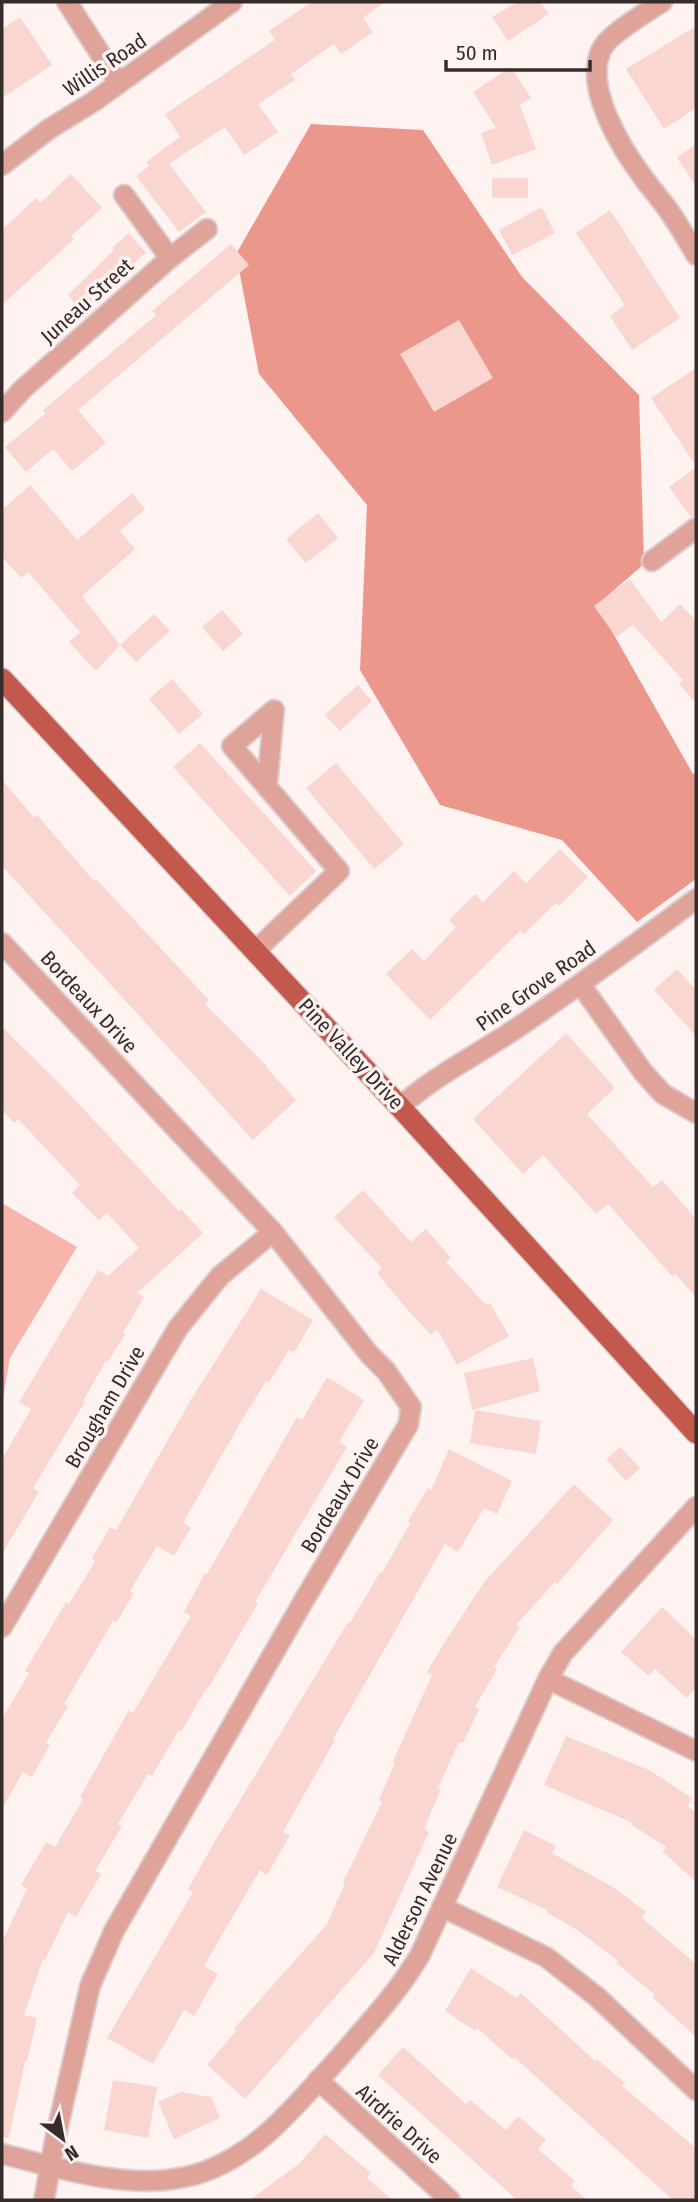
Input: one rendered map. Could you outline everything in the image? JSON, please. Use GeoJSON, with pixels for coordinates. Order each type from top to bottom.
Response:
{"type":"FeatureCollection","features":[{"type":"Feature","properties":{"kind":"main road","name":"Pine Valley Drive"},"geometry":{"type":"LineString","coordinates":[[2,678],[400,1107],[696,1433]]}},
{"type":"Feature","properties":{"kind":"street"},"geometry":{"type":"LineString","coordinates":[[67,2],[119,83]]}},
{"type":"Feature","properties":{"kind":"street","name":"Willis Road"},"geometry":{"type":"LineString","coordinates":[[2,165],[49,129],[93,102],[232,2]]}},
{"type":"Feature","properties":{"kind":"street"},"geometry":{"type":"LineString","coordinates":[[662,2],[614,34],[602,48],[598,64],[597,91],[612,126],[643,178],[670,212],[696,255]]}},
{"type":"Feature","properties":{"kind":"street"},"geometry":{"type":"LineString","coordinates":[[124,195],[170,258]]}},
{"type":"Feature","properties":{"kind":"street","name":"Juneau Street"},"geometry":{"type":"LineString","coordinates":[[2,412],[23,388],[170,258],[207,229]]}},
{"type":"Feature","properties":{"kind":"street"},"geometry":{"type":"LineString","coordinates":[[652,561],[696,528]]}},
{"type":"Feature","properties":{"kind":"street"},"geometry":{"type":"LineString","coordinates":[[255,951],[339,871],[267,786]]}},
{"type":"Feature","properties":{"kind":"street","name":"Pine Grove Road"},"geometry":{"type":"LineString","coordinates":[[400,1107],[436,1077],[482,1051],[581,985],[696,899]]}},
{"type":"Feature","properties":{"kind":"street","name":"Bordeaux Drive"},"geometry":{"type":"LineString","coordinates":[[2,943],[273,1232],[402,1392],[411,1407],[408,1425],[114,1931],[90,1986],[44,2200]]}},
{"type":"Feature","properties":{"kind":"street"},"geometry":{"type":"LineString","coordinates":[[581,985],[643,1072],[663,1094],[696,1113]]}},
{"type":"Feature","properties":{"kind":"street","name":"Brougham Drive"},"geometry":{"type":"LineString","coordinates":[[2,1626],[178,1328],[220,1276],[273,1232]]}},
{"type":"Feature","properties":{"kind":"street","name":"Alderson Avenue"},"geometry":{"type":"LineString","coordinates":[[2,2154],[114,2179],[175,2179],[200,2174],[241,2153],[264,2136],[318,2080],[400,1987],[420,1955],[548,1679],[563,1653],[696,1507]]}},
{"type":"Feature","properties":{"kind":"street"},"geometry":{"type":"LineString","coordinates":[[548,1679],[696,1751]]}},
{"type":"Feature","properties":{"kind":"street"},"geometry":{"type":"LineString","coordinates":[[442,1907],[547,1957],[597,1997],[696,2090]]}},
{"type":"Feature","properties":{"kind":"street","name":"Airdrie Drive"},"geometry":{"type":"LineString","coordinates":[[318,2080],[450,2200]]}},
{"type":"Feature","properties":{"kind":"shaded area"},"geometry":{"type":"Polygon","coordinates":[[[311,124],[423,130],[522,277],[639,395],[644,564],[597,605],[693,774],[696,773],[696,879],[637,922],[562,840],[440,805],[360,670],[367,505],[259,374],[236,254],[311,124]]]}},
{"type":"Feature","properties":{"kind":"shaded area"},"geometry":{"type":"Polygon","coordinates":[[[2,1203],[77,1247],[10,1358],[2,1404],[2,1203]]]}},
{"type":"Feature","properties":{"kind":"building"},"geometry":{"type":"Polygon","coordinates":[[[312,2],[385,2],[363,18],[373,32],[341,54],[334,44],[291,74],[295,80],[258,104],[278,132],[244,155],[225,127],[169,164],[206,212],[179,232],[136,176],[149,166],[146,162],[180,137],[165,114],[275,40],[269,31],[312,2]]]}},
{"type":"Feature","properties":{"kind":"building"},"geometry":{"type":"Polygon","coordinates":[[[517,2],[540,2],[549,14],[508,41],[492,17],[517,2]]]}},
{"type":"Feature","properties":{"kind":"building"},"geometry":{"type":"Polygon","coordinates":[[[20,17],[52,65],[2,98],[2,29],[20,17]]]}},
{"type":"Feature","properties":{"kind":"building"},"geometry":{"type":"Polygon","coordinates":[[[696,26],[696,108],[664,129],[626,69],[696,26]]]}},
{"type":"Feature","properties":{"kind":"building"},"geometry":{"type":"Polygon","coordinates":[[[511,67],[531,98],[520,105],[536,149],[492,165],[481,133],[496,128],[473,92],[511,67]]]}},
{"type":"Feature","properties":{"kind":"building"},"geometry":{"type":"Polygon","coordinates":[[[696,144],[696,187],[677,157],[696,144]]]}},
{"type":"Feature","properties":{"kind":"building"},"geometry":{"type":"Polygon","coordinates":[[[71,174],[102,208],[71,236],[74,239],[2,305],[2,230],[36,198],[40,203],[71,174]]]}},
{"type":"Feature","properties":{"kind":"building"},"geometry":{"type":"Polygon","coordinates":[[[492,178],[528,178],[528,198],[492,198],[492,178]]]}},
{"type":"Feature","properties":{"kind":"building"},"geometry":{"type":"Polygon","coordinates":[[[542,207],[555,233],[512,255],[499,230],[542,207]]]}},
{"type":"Feature","properties":{"kind":"building"},"geometry":{"type":"Polygon","coordinates":[[[610,210],[680,318],[632,350],[610,316],[625,305],[576,233],[610,210]]]}},
{"type":"Feature","properties":{"kind":"building"},"geometry":{"type":"Polygon","coordinates":[[[129,233],[146,253],[113,281],[116,285],[82,313],[68,295],[129,233]]]}},
{"type":"Feature","properties":{"kind":"building"},"geometry":{"type":"Polygon","coordinates":[[[231,244],[249,265],[78,410],[106,443],[72,471],[53,449],[26,472],[5,447],[46,413],[43,410],[156,315],[152,311],[231,244]]]}},
{"type":"Feature","properties":{"kind":"building"},"geometry":{"type":"Polygon","coordinates":[[[459,320],[493,378],[434,412],[400,354],[459,320]]]}},
{"type":"Feature","properties":{"kind":"building"},"geometry":{"type":"Polygon","coordinates":[[[696,368],[696,466],[651,398],[696,368]]]}},
{"type":"Feature","properties":{"kind":"building"},"geometry":{"type":"Polygon","coordinates":[[[696,467],[696,516],[691,517],[669,487],[696,467]]]}},
{"type":"Feature","properties":{"kind":"building"},"geometry":{"type":"Polygon","coordinates":[[[30,485],[77,540],[132,493],[145,509],[120,531],[135,549],[82,596],[120,645],[96,671],[69,642],[80,632],[28,572],[21,578],[2,557],[2,510],[30,485]]]}},
{"type":"Feature","properties":{"kind":"building"},"geometry":{"type":"Polygon","coordinates":[[[318,513],[338,538],[306,563],[286,539],[318,513]]]}},
{"type":"Feature","properties":{"kind":"building"},"geometry":{"type":"Polygon","coordinates":[[[630,579],[661,622],[680,604],[696,621],[696,703],[679,684],[683,680],[633,625],[616,637],[594,606],[630,579]]]}},
{"type":"Feature","properties":{"kind":"building"},"geometry":{"type":"Polygon","coordinates":[[[222,610],[243,634],[223,651],[202,627],[222,610]]]}},
{"type":"Feature","properties":{"kind":"building"},"geometry":{"type":"Polygon","coordinates":[[[154,614],[170,631],[136,662],[120,645],[154,614]]]}},
{"type":"Feature","properties":{"kind":"building"},"geometry":{"type":"Polygon","coordinates":[[[172,679],[203,714],[179,734],[149,699],[172,679]]]}},
{"type":"Feature","properties":{"kind":"building"},"geometry":{"type":"Polygon","coordinates":[[[358,685],[372,701],[340,731],[325,715],[358,685]]]}},
{"type":"Feature","properties":{"kind":"building"},"geometry":{"type":"Polygon","coordinates":[[[200,743],[316,871],[290,896],[173,767],[200,743]]]}},
{"type":"Feature","properties":{"kind":"building"},"geometry":{"type":"Polygon","coordinates":[[[336,763],[404,844],[374,869],[306,788],[336,763]]]}},
{"type":"Feature","properties":{"kind":"building"},"geometry":{"type":"Polygon","coordinates":[[[2,780],[34,817],[37,815],[94,881],[96,879],[209,1000],[205,1004],[267,1066],[296,1100],[253,1140],[2,866],[2,780]]]}},
{"type":"Feature","properties":{"kind":"building"},"geometry":{"type":"Polygon","coordinates":[[[560,849],[588,877],[559,906],[556,903],[524,934],[520,931],[430,1020],[386,974],[412,949],[424,961],[456,927],[449,920],[475,894],[483,902],[514,871],[526,883],[560,849]]]}},
{"type":"Feature","properties":{"kind":"building"},"geometry":{"type":"Polygon","coordinates":[[[677,969],[696,990],[696,1036],[654,990],[677,969]]]}},
{"type":"Feature","properties":{"kind":"building"},"geometry":{"type":"Polygon","coordinates":[[[2,1027],[203,1233],[137,1293],[144,1297],[123,1333],[125,1334],[108,1362],[106,1361],[83,1401],[85,1402],[33,1488],[39,1492],[2,1554],[2,1459],[31,1409],[19,1402],[98,1270],[108,1276],[139,1248],[107,1213],[99,1221],[72,1193],[80,1185],[18,1119],[14,1123],[2,1110],[2,1027]]]}},
{"type":"Feature","properties":{"kind":"building"},"geometry":{"type":"Polygon","coordinates":[[[566,1033],[615,1088],[587,1114],[653,1187],[662,1180],[696,1219],[696,1297],[675,1274],[672,1276],[608,1204],[596,1214],[543,1155],[523,1174],[473,1119],[566,1033]]]}},
{"type":"Feature","properties":{"kind":"building"},"geometry":{"type":"Polygon","coordinates":[[[363,1190],[411,1242],[426,1229],[451,1258],[446,1262],[486,1305],[490,1303],[509,1336],[457,1365],[437,1329],[431,1335],[405,1307],[377,1273],[382,1268],[334,1217],[363,1190]]]}},
{"type":"Feature","properties":{"kind":"building"},"geometry":{"type":"Polygon","coordinates":[[[261,1289],[313,1320],[294,1353],[289,1350],[242,1420],[183,1523],[191,1528],[174,1556],[157,1546],[130,1591],[134,1593],[116,1623],[113,1621],[64,1704],[68,1706],[46,1743],[50,1745],[32,1777],[23,1772],[2,1809],[2,1719],[29,1673],[25,1671],[66,1602],[69,1604],[95,1561],[92,1558],[110,1527],[116,1530],[192,1398],[261,1289]]]}},
{"type":"Feature","properties":{"kind":"building"},"geometry":{"type":"Polygon","coordinates":[[[533,1358],[540,1391],[472,1410],[464,1373],[533,1358]]]}},
{"type":"Feature","properties":{"kind":"building"},"geometry":{"type":"Polygon","coordinates":[[[327,1377],[364,1400],[339,1442],[347,1447],[255,1602],[258,1603],[209,1687],[152,1776],[148,1774],[118,1824],[122,1826],[95,1871],[101,1874],[76,1917],[68,1912],[45,1960],[43,1959],[24,2015],[37,2018],[27,2062],[25,2061],[9,2138],[2,2137],[2,1942],[27,1889],[21,1885],[46,1842],[55,1847],[129,1710],[133,1713],[191,1616],[184,1612],[205,1573],[207,1574],[297,1417],[302,1420],[327,1377]]]}},
{"type":"Feature","properties":{"kind":"building"},"geometry":{"type":"Polygon","coordinates":[[[475,1410],[541,1421],[536,1454],[470,1443],[475,1410]]]}},
{"type":"Feature","properties":{"kind":"building"},"geometry":{"type":"Polygon","coordinates":[[[620,1447],[640,1468],[626,1481],[606,1459],[620,1447]]]}},
{"type":"Feature","properties":{"kind":"building"},"geometry":{"type":"Polygon","coordinates":[[[449,1449],[512,1481],[497,1514],[484,1508],[458,1552],[445,1544],[283,1832],[290,1835],[267,1875],[260,1870],[204,1966],[218,1974],[194,2016],[184,2010],[153,2064],[107,2038],[193,1892],[188,1889],[214,1843],[348,1622],[350,1623],[380,1572],[382,1573],[410,1523],[408,1521],[428,1488],[431,1490],[449,1449]]]}},
{"type":"Feature","properties":{"kind":"building"},"geometry":{"type":"Polygon","coordinates":[[[574,1484],[613,1520],[557,1584],[555,1582],[516,1625],[520,1627],[494,1667],[497,1669],[475,1707],[479,1709],[463,1743],[459,1742],[438,1788],[441,1789],[424,1829],[429,1832],[374,1953],[245,2099],[207,2065],[236,2031],[234,2029],[327,1924],[345,1883],[343,1882],[382,1802],[379,1800],[395,1762],[393,1761],[432,1675],[427,1672],[484,1582],[574,1484]]]}},
{"type":"Feature","properties":{"kind":"building"},"geometry":{"type":"Polygon","coordinates":[[[662,1607],[696,1639],[696,1688],[687,1698],[655,1669],[649,1676],[621,1652],[662,1607]]]}},
{"type":"Feature","properties":{"kind":"building"},"geometry":{"type":"Polygon","coordinates":[[[566,1736],[649,1770],[692,1798],[688,1806],[696,1813],[696,1882],[662,1851],[666,1847],[632,1825],[633,1823],[544,1785],[566,1736]]]}},
{"type":"Feature","properties":{"kind":"building"},"geometry":{"type":"Polygon","coordinates":[[[524,1830],[556,1846],[552,1853],[616,1889],[646,1912],[642,1918],[696,1964],[696,2037],[653,1998],[655,1995],[616,1963],[618,1961],[576,1929],[546,1912],[547,1910],[497,1887],[524,1830]]]}},
{"type":"Feature","properties":{"kind":"building"},"geometry":{"type":"Polygon","coordinates":[[[471,1968],[517,1998],[521,1993],[595,2061],[597,2059],[625,2083],[622,2086],[696,2148],[696,2200],[673,2200],[514,2057],[512,2059],[477,2028],[475,2031],[445,2011],[471,1968]]]}},
{"type":"Feature","properties":{"kind":"building"},"geometry":{"type":"Polygon","coordinates":[[[403,2047],[466,2104],[470,2100],[506,2130],[518,2116],[546,2140],[538,2149],[575,2181],[571,2186],[587,2200],[517,2200],[378,2075],[403,2047]]]}},
{"type":"Feature","properties":{"kind":"building"},"geometry":{"type":"Polygon","coordinates":[[[113,2080],[157,2087],[148,2138],[104,2130],[113,2080]]]}},
{"type":"Feature","properties":{"kind":"building"},"geometry":{"type":"Polygon","coordinates":[[[181,2092],[211,2097],[220,2118],[174,2139],[158,2102],[181,2092]]]}},
{"type":"Feature","properties":{"kind":"building"},"geometry":{"type":"Polygon","coordinates":[[[325,2134],[371,2173],[367,2178],[392,2200],[250,2200],[300,2163],[325,2134]]]}}]}
